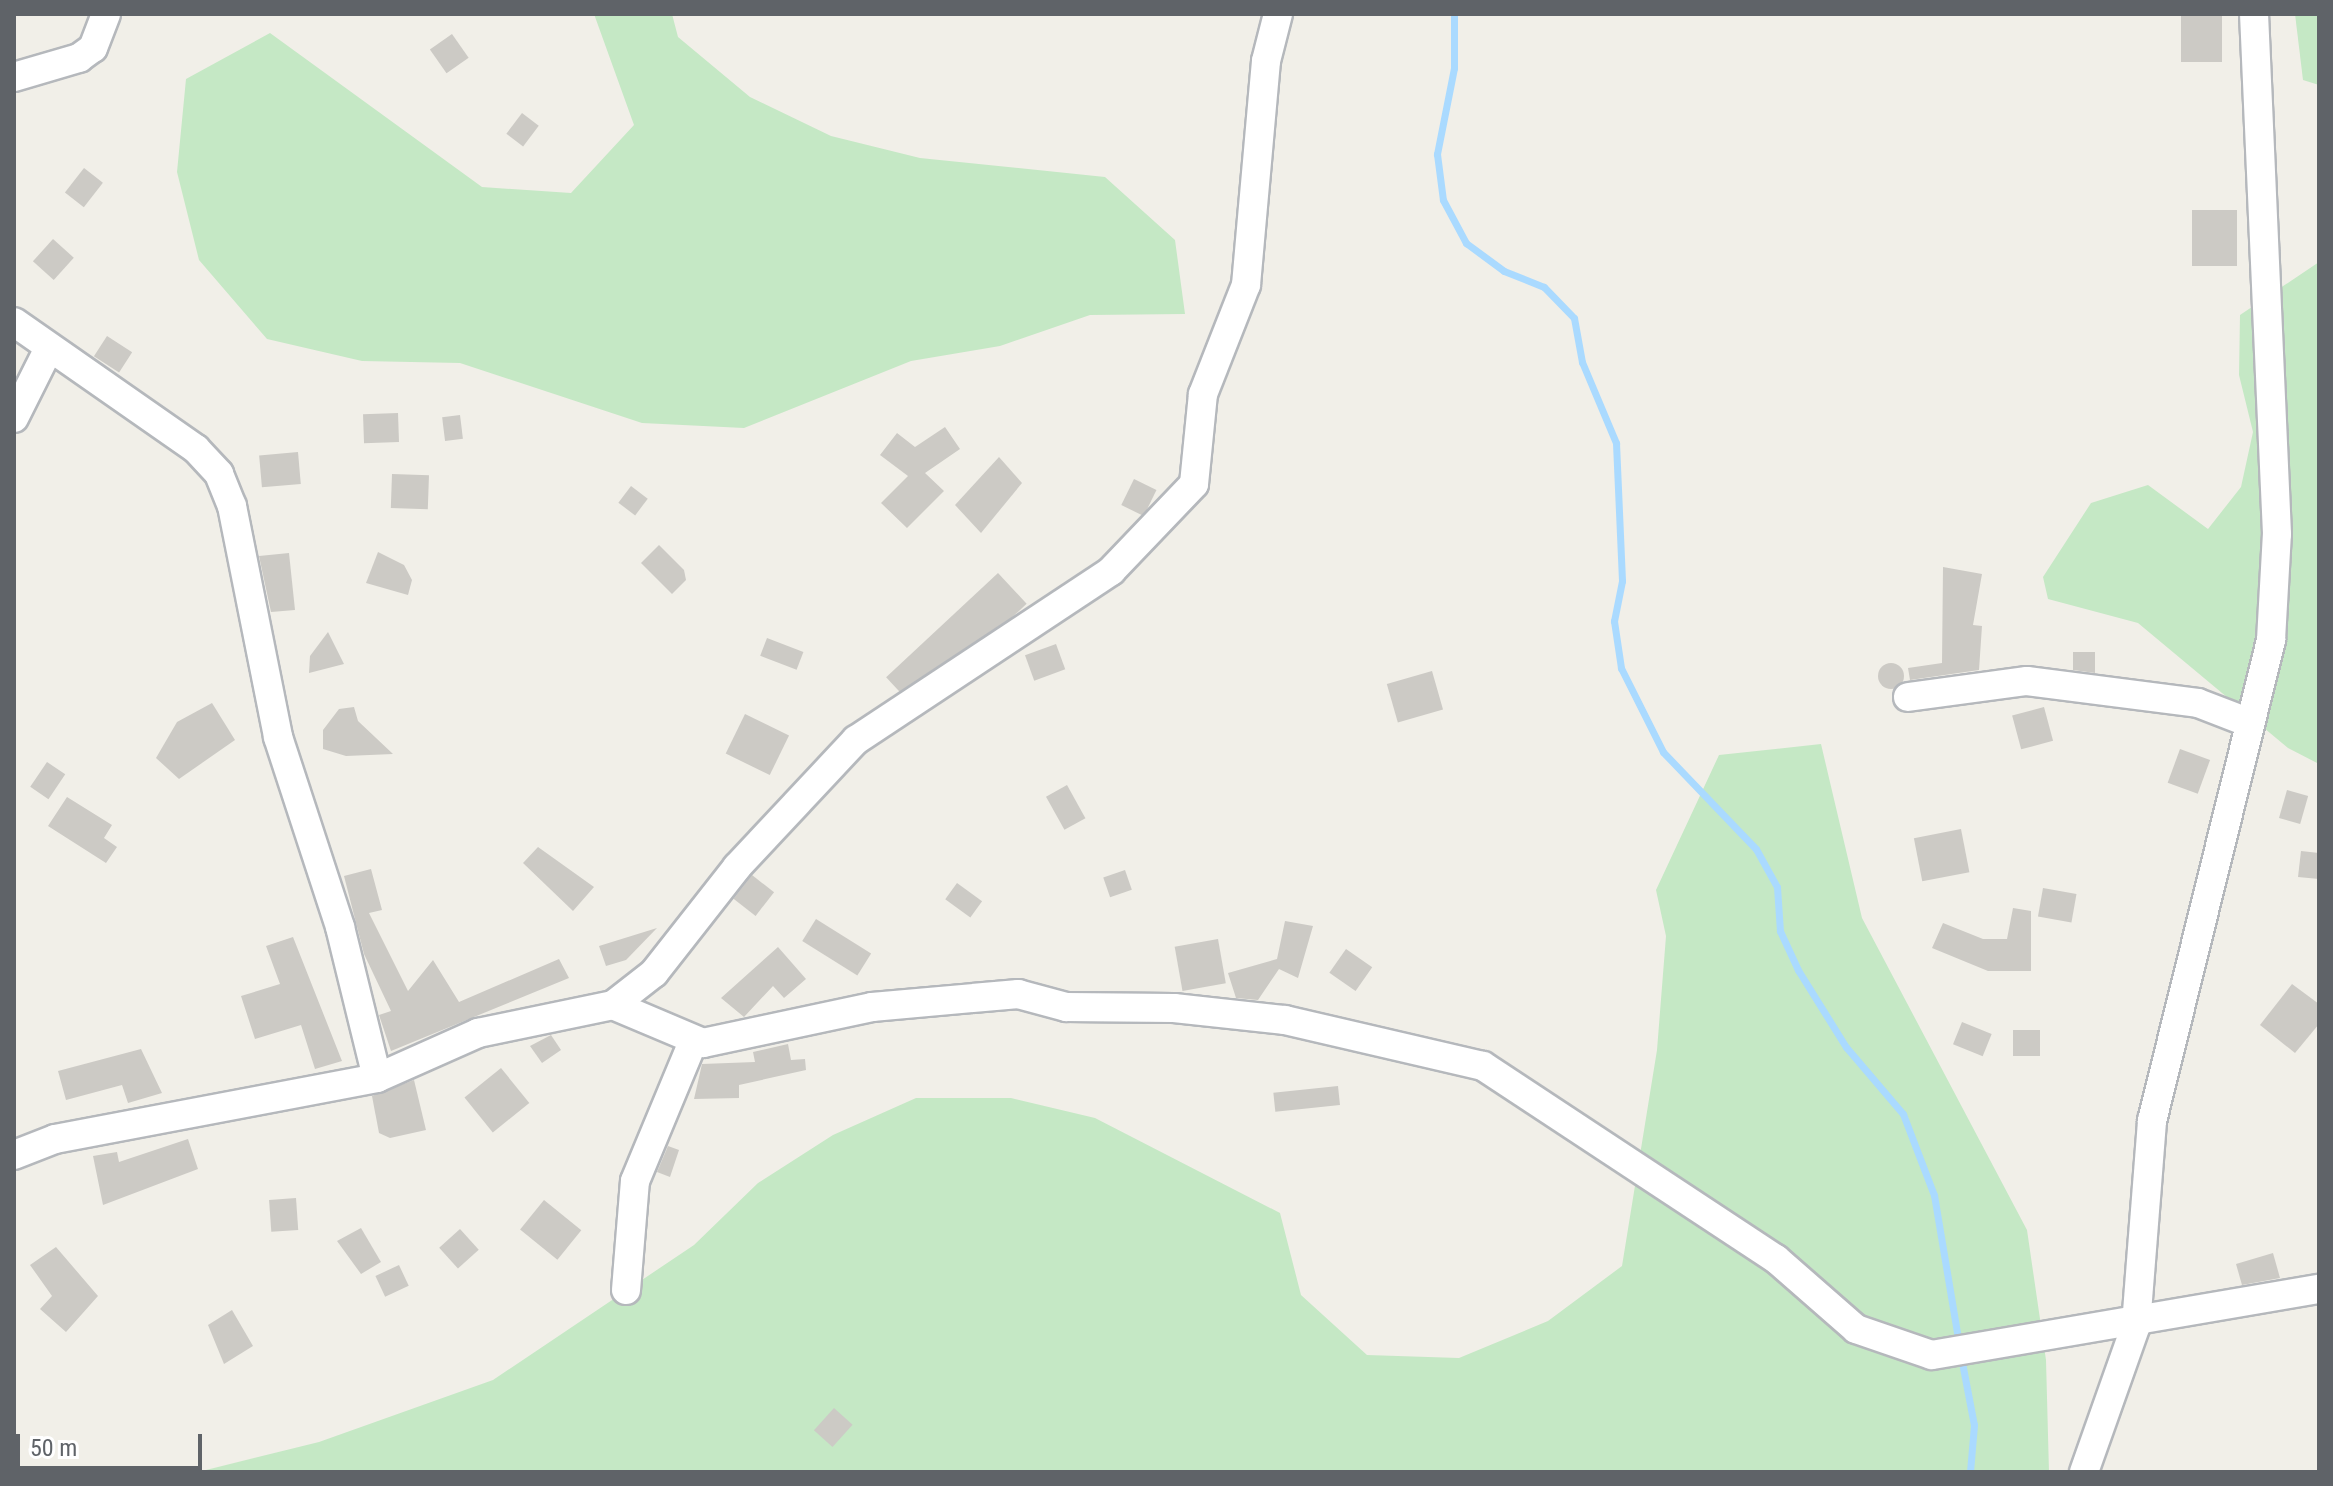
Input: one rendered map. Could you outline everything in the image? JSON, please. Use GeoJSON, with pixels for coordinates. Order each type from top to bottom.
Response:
{"type":"FeatureCollection","features":[{"type":"Feature","properties":{"kind":"street"},"geometry":{"type":"LineString","coordinates":[[14,77],[79,58],[93,48],[106,14]]}},
{"type":"Feature","properties":{"kind":"street"},"geometry":{"type":"LineString","coordinates":[[14,1155],[55,1139],[377,1078],[478,1033],[613,1005],[654,973],[737,867],[856,740],[1111,571],[1194,484],[1203,394],[1246,285],[1266,61],[1278,14]]}},
{"type":"Feature","properties":{"kind":"street"},"geometry":{"type":"LineString","coordinates":[[2084,1472],[2136,1325],[2150,1133],[2271,640],[2277,534],[2254,14]]}},
{"type":"Feature","properties":{"kind":"street"},"geometry":{"type":"LineString","coordinates":[[14,322],[48,350],[196,449],[219,474],[232,506],[278,737],[340,927],[377,1078]]}},
{"type":"Feature","properties":{"kind":"street"},"geometry":{"type":"LineString","coordinates":[[14,418],[48,350]]}},
{"type":"Feature","properties":{"kind":"street"},"geometry":{"type":"LineString","coordinates":[[1908,697],[2027,681],[2198,703],[2250,723]]}},
{"type":"Feature","properties":{"kind":"street"},"geometry":{"type":"LineString","coordinates":[[613,1005],[693,1042],[872,1007],[1018,994],[1066,1007],[1174,1008],[1285,1020],[1483,1066],[1512,1080],[1633,1169],[1776,1259],[1856,1329],[1932,1355],[2136,1325],[2319,1289]]}},
{"type":"Feature","properties":{"kind":"street"},"geometry":{"type":"LineString","coordinates":[[626,1290],[635,1181],[693,1042]]}},
{"type":"Feature","properties":{"kind":"green space"},"geometry":{"type":"Polygon","coordinates":[[[594,14],[672,14],[678,37],[750,97],[831,136],[920,158],[1105,177],[1175,240],[1185,314],[1090,315],[1000,346],[911,361],[744,428],[642,423],[460,363],[362,361],[267,339],[199,260],[177,172],[186,79],[270,33],[482,187],[571,193],[634,125],[594,14]]]}},
{"type":"Feature","properties":{"kind":"green space"},"geometry":{"type":"Polygon","coordinates":[[[2295,14],[2319,14],[2319,85],[2303,80],[2295,14]]]}},
{"type":"Feature","properties":{"kind":"green space"},"geometry":{"type":"Polygon","coordinates":[[[2319,262],[2319,764],[2288,748],[2138,623],[2048,599],[2043,577],[2091,503],[2148,485],[2208,529],[2241,487],[2253,432],[2239,375],[2240,315],[2319,262]]]}},
{"type":"Feature","properties":{"kind":"green space"},"geometry":{"type":"Polygon","coordinates":[[[1821,744],[1862,918],[2027,1230],[2046,1360],[2049,1472],[198,1472],[319,1442],[493,1380],[694,1245],[758,1183],[833,1135],[916,1098],[1011,1098],[1095,1118],[1280,1213],[1301,1295],[1367,1355],[1459,1358],[1548,1321],[1622,1266],[1657,1050],[1666,936],[1656,890],[1719,755],[1821,744]]]}},
{"type":"Feature","properties":{"kind":"building"},"geometry":{"type":"Polygon","coordinates":[[[2181,14],[2222,14],[2222,62],[2181,62],[2181,14]]]}},
{"type":"Feature","properties":{"kind":"building"},"geometry":{"type":"Polygon","coordinates":[[[452,34],[469,58],[447,73],[430,49],[452,34]]]}},
{"type":"Feature","properties":{"kind":"building"},"geometry":{"type":"Polygon","coordinates":[[[522,113],[539,126],[523,146],[506,134],[522,113]]]}},
{"type":"Feature","properties":{"kind":"building"},"geometry":{"type":"Polygon","coordinates":[[[84,168],[103,183],[84,207],[65,192],[84,168]]]}},
{"type":"Feature","properties":{"kind":"building"},"geometry":{"type":"Polygon","coordinates":[[[2192,210],[2237,210],[2237,266],[2192,266],[2192,210]]]}},
{"type":"Feature","properties":{"kind":"building"},"geometry":{"type":"Polygon","coordinates":[[[53,239],[74,258],[54,280],[33,261],[53,239]]]}},
{"type":"Feature","properties":{"kind":"building"},"geometry":{"type":"Polygon","coordinates":[[[107,336],[132,352],[119,372],[94,356],[107,336]]]}},
{"type":"Feature","properties":{"kind":"building"},"geometry":{"type":"Polygon","coordinates":[[[398,413],[399,442],[364,443],[363,414],[398,413]]]}},
{"type":"Feature","properties":{"kind":"building"},"geometry":{"type":"Polygon","coordinates":[[[460,415],[463,439],[445,441],[442,417],[460,415]]]}},
{"type":"Feature","properties":{"kind":"building"},"geometry":{"type":"Polygon","coordinates":[[[945,427],[960,449],[925,473],[944,491],[907,528],[881,503],[908,476],[880,455],[897,433],[915,447],[945,427]]]}},
{"type":"Feature","properties":{"kind":"building"},"geometry":{"type":"Polygon","coordinates":[[[298,452],[301,484],[262,487],[259,455],[298,452]]]}},
{"type":"Feature","properties":{"kind":"building"},"geometry":{"type":"Polygon","coordinates":[[[999,457],[1022,483],[981,533],[955,505],[999,457]]]}},
{"type":"Feature","properties":{"kind":"building"},"geometry":{"type":"Polygon","coordinates":[[[392,474],[429,475],[428,509],[391,508],[392,474]]]}},
{"type":"Feature","properties":{"kind":"building"},"geometry":{"type":"Polygon","coordinates":[[[1134,479],[1156,490],[1144,516],[1121,505],[1134,479]]]}},
{"type":"Feature","properties":{"kind":"building"},"geometry":{"type":"Polygon","coordinates":[[[631,486],[648,499],[635,515],[618,503],[631,486]]]}},
{"type":"Feature","properties":{"kind":"building"},"geometry":{"type":"Polygon","coordinates":[[[659,545],[684,570],[686,580],[672,594],[641,563],[659,545]]]}},
{"type":"Feature","properties":{"kind":"building"},"geometry":{"type":"Polygon","coordinates":[[[378,552],[404,565],[412,580],[408,595],[366,583],[378,552]]]}},
{"type":"Feature","properties":{"kind":"building"},"geometry":{"type":"Polygon","coordinates":[[[289,553],[295,610],[271,612],[259,556],[289,553]]]}},
{"type":"Feature","properties":{"kind":"building"},"geometry":{"type":"Polygon","coordinates":[[[1943,567],[1982,574],[1973,625],[1982,626],[1979,670],[1910,680],[1908,668],[1942,663],[1943,567]]]}},
{"type":"Feature","properties":{"kind":"building"},"geometry":{"type":"Polygon","coordinates":[[[998,573],[1027,604],[915,708],[886,677],[998,573]]]}},
{"type":"Feature","properties":{"kind":"building"},"geometry":{"type":"Polygon","coordinates":[[[328,632],[344,664],[309,673],[310,656],[328,632]]]}},
{"type":"Feature","properties":{"kind":"building"},"geometry":{"type":"Polygon","coordinates":[[[767,638],[803,652],[797,670],[760,656],[767,638]]]}},
{"type":"Feature","properties":{"kind":"building"},"geometry":{"type":"Polygon","coordinates":[[[1056,644],[1065,669],[1034,681],[1025,655],[1056,644]]]}},
{"type":"Feature","properties":{"kind":"building"},"geometry":{"type":"Polygon","coordinates":[[[2073,652],[2095,652],[2095,673],[2073,670],[2073,652]]]}},
{"type":"Feature","properties":{"kind":"building"},"geometry":{"type":"Polygon","coordinates":[[[1891,663],[1900,667],[1904,676],[1900,685],[1891,689],[1882,685],[1878,676],[1882,667],[1891,663]]]}},
{"type":"Feature","properties":{"kind":"building"},"geometry":{"type":"Polygon","coordinates":[[[1432,671],[1443,709],[1398,722],[1387,684],[1432,671]]]}},
{"type":"Feature","properties":{"kind":"building"},"geometry":{"type":"Polygon","coordinates":[[[212,703],[235,740],[179,779],[156,758],[177,722],[212,703]]]}},
{"type":"Feature","properties":{"kind":"building"},"geometry":{"type":"Polygon","coordinates":[[[354,707],[358,721],[393,754],[346,756],[323,749],[323,730],[339,709],[354,707]]]}},
{"type":"Feature","properties":{"kind":"building"},"geometry":{"type":"Polygon","coordinates":[[[2044,707],[2053,741],[2021,749],[2012,716],[2044,707]]]}},
{"type":"Feature","properties":{"kind":"building"},"geometry":{"type":"Polygon","coordinates":[[[745,714],[789,735],[770,775],[726,754],[745,714]]]}},
{"type":"Feature","properties":{"kind":"building"},"geometry":{"type":"Polygon","coordinates":[[[2180,749],[2210,760],[2198,794],[2168,783],[2180,749]]]}},
{"type":"Feature","properties":{"kind":"building"},"geometry":{"type":"Polygon","coordinates":[[[47,762],[65,774],[48,799],[30,787],[47,762]]]}},
{"type":"Feature","properties":{"kind":"building"},"geometry":{"type":"Polygon","coordinates":[[[1067,785],[1085,818],[1064,830],[1046,797],[1067,785]]]}},
{"type":"Feature","properties":{"kind":"building"},"geometry":{"type":"Polygon","coordinates":[[[2287,790],[2308,796],[2300,824],[2279,818],[2287,790]]]}},
{"type":"Feature","properties":{"kind":"building"},"geometry":{"type":"Polygon","coordinates":[[[67,797],[112,825],[104,838],[117,847],[106,863],[48,826],[67,797]]]}},
{"type":"Feature","properties":{"kind":"building"},"geometry":{"type":"Polygon","coordinates":[[[1961,829],[1969,872],[1922,881],[1914,838],[1961,829]]]}},
{"type":"Feature","properties":{"kind":"building"},"geometry":{"type":"Polygon","coordinates":[[[538,847],[594,887],[573,911],[523,863],[538,847]]]}},
{"type":"Feature","properties":{"kind":"building"},"geometry":{"type":"Polygon","coordinates":[[[2301,851],[2319,853],[2319,879],[2298,877],[2301,851]]]}},
{"type":"Feature","properties":{"kind":"building"},"geometry":{"type":"Polygon","coordinates":[[[371,869],[382,910],[369,913],[408,991],[433,960],[459,1002],[559,959],[569,978],[391,1051],[379,1015],[391,1011],[364,954],[344,876],[371,869]]]}},
{"type":"Feature","properties":{"kind":"building"},"geometry":{"type":"Polygon","coordinates":[[[1125,870],[1132,890],[1110,897],[1103,877],[1125,870]]]}},
{"type":"Feature","properties":{"kind":"building"},"geometry":{"type":"Polygon","coordinates":[[[752,875],[774,892],[756,916],[734,899],[752,875]]]}},
{"type":"Feature","properties":{"kind":"building"},"geometry":{"type":"Polygon","coordinates":[[[957,883],[982,901],[970,917],[945,899],[957,883]]]}},
{"type":"Feature","properties":{"kind":"building"},"geometry":{"type":"Polygon","coordinates":[[[2043,888],[2076,894],[2071,922],[2038,917],[2043,888]]]}},
{"type":"Feature","properties":{"kind":"building"},"geometry":{"type":"Polygon","coordinates":[[[2013,908],[2031,911],[2031,971],[1988,971],[1932,948],[1943,923],[1983,939],[2007,939],[2013,908]]]}},
{"type":"Feature","properties":{"kind":"building"},"geometry":{"type":"Polygon","coordinates":[[[816,919],[871,953],[857,975],[802,941],[816,919]]]}},
{"type":"Feature","properties":{"kind":"building"},"geometry":{"type":"Polygon","coordinates":[[[1285,921],[1313,926],[1298,978],[1279,969],[1258,1000],[1236,998],[1228,973],[1277,959],[1285,921]]]}},
{"type":"Feature","properties":{"kind":"building"},"geometry":{"type":"Polygon","coordinates":[[[657,928],[626,960],[606,966],[599,946],[657,928]]]}},
{"type":"Feature","properties":{"kind":"building"},"geometry":{"type":"Polygon","coordinates":[[[293,937],[342,1061],[315,1069],[301,1025],[255,1039],[241,996],[280,984],[266,946],[293,937]]]}},
{"type":"Feature","properties":{"kind":"building"},"geometry":{"type":"Polygon","coordinates":[[[1218,939],[1226,983],[1182,991],[1175,947],[1218,939]]]}},
{"type":"Feature","properties":{"kind":"building"},"geometry":{"type":"Polygon","coordinates":[[[778,947],[806,979],[784,998],[773,986],[744,1017],[721,998],[778,947]]]}},
{"type":"Feature","properties":{"kind":"building"},"geometry":{"type":"Polygon","coordinates":[[[1346,949],[1372,967],[1356,991],[1329,973],[1346,949]]]}},
{"type":"Feature","properties":{"kind":"building"},"geometry":{"type":"Polygon","coordinates":[[[2292,984],[2319,1004],[2319,1024],[2295,1053],[2260,1025],[2292,984]]]}},
{"type":"Feature","properties":{"kind":"building"},"geometry":{"type":"Polygon","coordinates":[[[1962,1022],[1992,1034],[1983,1056],[1953,1044],[1962,1022]]]}},
{"type":"Feature","properties":{"kind":"building"},"geometry":{"type":"Polygon","coordinates":[[[2013,1030],[2040,1030],[2040,1056],[2013,1056],[2013,1030]]]}},
{"type":"Feature","properties":{"kind":"building"},"geometry":{"type":"Polygon","coordinates":[[[551,1035],[561,1050],[542,1063],[530,1046],[551,1035]]]}},
{"type":"Feature","properties":{"kind":"building"},"geometry":{"type":"Polygon","coordinates":[[[788,1044],[791,1060],[805,1059],[806,1070],[739,1085],[739,1098],[694,1099],[702,1064],[755,1062],[753,1052],[788,1044]]]}},
{"type":"Feature","properties":{"kind":"building"},"geometry":{"type":"Polygon","coordinates":[[[141,1049],[162,1093],[128,1103],[122,1085],[66,1100],[58,1071],[141,1049]]]}},
{"type":"Feature","properties":{"kind":"building"},"geometry":{"type":"Polygon","coordinates":[[[501,1068],[529,1103],[493,1133],[464,1098],[501,1068]]]}},
{"type":"Feature","properties":{"kind":"building"},"geometry":{"type":"Polygon","coordinates":[[[414,1080],[426,1130],[390,1138],[379,1133],[372,1096],[414,1080]]]}},
{"type":"Feature","properties":{"kind":"building"},"geometry":{"type":"Polygon","coordinates":[[[1338,1086],[1340,1105],[1275,1112],[1273,1093],[1338,1086]]]}},
{"type":"Feature","properties":{"kind":"building"},"geometry":{"type":"Polygon","coordinates":[[[188,1139],[198,1169],[103,1205],[93,1156],[117,1152],[119,1162],[188,1139]]]}},
{"type":"Feature","properties":{"kind":"building"},"geometry":{"type":"Polygon","coordinates":[[[668,1146],[679,1150],[670,1177],[657,1172],[668,1146]]]}},
{"type":"Feature","properties":{"kind":"building"},"geometry":{"type":"Polygon","coordinates":[[[296,1198],[298,1230],[271,1232],[269,1200],[296,1198]]]}},
{"type":"Feature","properties":{"kind":"building"},"geometry":{"type":"Polygon","coordinates":[[[544,1200],[581,1230],[557,1260],[520,1230],[544,1200]]]}},
{"type":"Feature","properties":{"kind":"building"},"geometry":{"type":"Polygon","coordinates":[[[361,1228],[381,1262],[361,1274],[337,1241],[361,1228]]]}},
{"type":"Feature","properties":{"kind":"building"},"geometry":{"type":"Polygon","coordinates":[[[460,1229],[479,1250],[458,1269],[439,1248],[460,1229]]]}},
{"type":"Feature","properties":{"kind":"building"},"geometry":{"type":"Polygon","coordinates":[[[56,1247],[98,1296],[66,1332],[40,1309],[52,1296],[30,1265],[56,1247]]]}},
{"type":"Feature","properties":{"kind":"building"},"geometry":{"type":"Polygon","coordinates":[[[2273,1253],[2280,1278],[2242,1285],[2236,1264],[2273,1253]]]}},
{"type":"Feature","properties":{"kind":"building"},"geometry":{"type":"Polygon","coordinates":[[[399,1265],[409,1286],[385,1297],[375,1276],[399,1265]]]}},
{"type":"Feature","properties":{"kind":"building"},"geometry":{"type":"Polygon","coordinates":[[[232,1310],[253,1346],[224,1364],[208,1325],[232,1310]]]}},
{"type":"Feature","properties":{"kind":"building"},"geometry":{"type":"Polygon","coordinates":[[[834,1408],[853,1425],[833,1447],[814,1430],[834,1408]]]}},
{"type":"Feature","properties":{"kind":"waterway"},"geometry":{"type":"LineString","coordinates":[[1454,14],[1454,68],[1437,154],[1443,200],[1466,243],[1504,271],[1544,287],[1574,318],[1582,362],[1616,443],[1622,581],[1614,621],[1621,668],[1663,752],[1756,849],[1777,887],[1780,931],[1798,970],[1846,1047],[1903,1114],[1934,1195],[1959,1345]]}},
{"type":"Feature","properties":{"kind":"waterway"},"geometry":{"type":"LineString","coordinates":[[1961,1357],[1974,1425],[1970,1472]]}}]}
